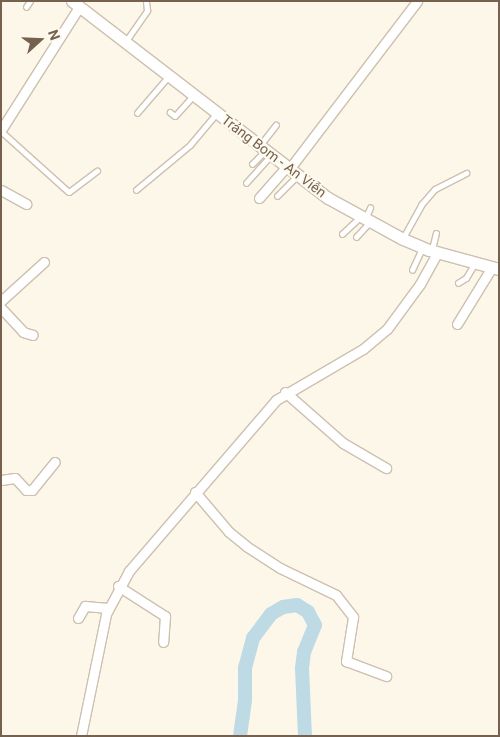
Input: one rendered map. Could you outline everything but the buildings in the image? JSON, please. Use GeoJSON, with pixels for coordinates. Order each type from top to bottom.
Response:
{"type":"FeatureCollection","features":[{"type":"Feature","properties":{"kind":"main road","name":"Trảng Bom - An Viễn"},"geometry":{"type":"LineString","coordinates":[[81,5],[125,42],[292,170],[365,221],[431,250],[496,268]]}},
{"type":"Feature","properties":{"kind":"street"},"geometry":{"type":"LineString","coordinates":[[259,198],[292,170],[417,1]]}},
{"type":"Feature","properties":{"kind":"street"},"geometry":{"type":"LineString","coordinates":[[1,130],[81,5]]}},
{"type":"Feature","properties":{"kind":"street"},"geometry":{"type":"LineString","coordinates":[[1,190],[26,204]]}},
{"type":"Feature","properties":{"kind":"street"},"geometry":{"type":"LineString","coordinates":[[81,736],[108,608],[118,586],[258,418],[285,392],[363,349],[387,329],[420,284],[431,250]]}},
{"type":"Feature","properties":{"kind":"street"},"geometry":{"type":"LineString","coordinates":[[1,301],[44,262]]}},
{"type":"Feature","properties":{"kind":"street"},"geometry":{"type":"LineString","coordinates":[[457,324],[496,268]]}},
{"type":"Feature","properties":{"kind":"street"},"geometry":{"type":"LineString","coordinates":[[1,308],[23,332],[33,335]]}},
{"type":"Feature","properties":{"kind":"street"},"geometry":{"type":"LineString","coordinates":[[285,392],[342,443],[386,468]]}},
{"type":"Feature","properties":{"kind":"street"},"geometry":{"type":"LineString","coordinates":[[1,480],[15,478],[26,490],[32,490],[55,462]]}},
{"type":"Feature","properties":{"kind":"street"},"geometry":{"type":"LineString","coordinates":[[195,492],[229,532],[246,546],[280,568],[336,595],[353,617],[346,661],[386,676]]}},
{"type":"Feature","properties":{"kind":"street"},"geometry":{"type":"LineString","coordinates":[[118,586],[165,616],[163,642]]}},
{"type":"Feature","properties":{"kind":"street"},"geometry":{"type":"LineString","coordinates":[[78,618],[85,606],[108,608]]}},
{"type":"Feature","properties":{"kind":"lane"},"geometry":{"type":"LineString","coordinates":[[26,8],[30,1]]}},
{"type":"Feature","properties":{"kind":"lane"},"geometry":{"type":"LineString","coordinates":[[125,42],[147,12],[146,1]]}},
{"type":"Feature","properties":{"kind":"lane"},"geometry":{"type":"LineString","coordinates":[[137,113],[169,76]]}},
{"type":"Feature","properties":{"kind":"lane"},"geometry":{"type":"LineString","coordinates":[[170,112],[176,117],[194,95]]}},
{"type":"Feature","properties":{"kind":"lane"},"geometry":{"type":"LineString","coordinates":[[136,190],[190,145],[217,112]]}},
{"type":"Feature","properties":{"kind":"lane"},"geometry":{"type":"LineString","coordinates":[[246,183],[266,150],[276,125]]}},
{"type":"Feature","properties":{"kind":"lane"},"geometry":{"type":"LineString","coordinates":[[1,130],[68,192],[97,170]]}},
{"type":"Feature","properties":{"kind":"lane"},"geometry":{"type":"LineString","coordinates":[[252,164],[266,150]]}},
{"type":"Feature","properties":{"kind":"lane"},"geometry":{"type":"LineString","coordinates":[[277,196],[292,170]]}},
{"type":"Feature","properties":{"kind":"lane"},"geometry":{"type":"LineString","coordinates":[[403,239],[421,205],[435,189],[466,173]]}},
{"type":"Feature","properties":{"kind":"lane"},"geometry":{"type":"LineString","coordinates":[[356,237],[370,208]]}},
{"type":"Feature","properties":{"kind":"lane"},"geometry":{"type":"LineString","coordinates":[[342,234],[365,221]]}},
{"type":"Feature","properties":{"kind":"lane"},"geometry":{"type":"LineString","coordinates":[[412,270],[431,250],[436,233]]}},
{"type":"Feature","properties":{"kind":"lane"},"geometry":{"type":"LineString","coordinates":[[458,283],[466,278],[475,263]]}},
{"type":"Feature","properties":{"kind":"waterway"},"geometry":{"type":"LineString","coordinates":[[240,736],[245,700],[245,668],[253,638],[271,614],[283,607],[297,605],[308,612],[315,625],[304,652],[302,668],[305,736]]}}]}
